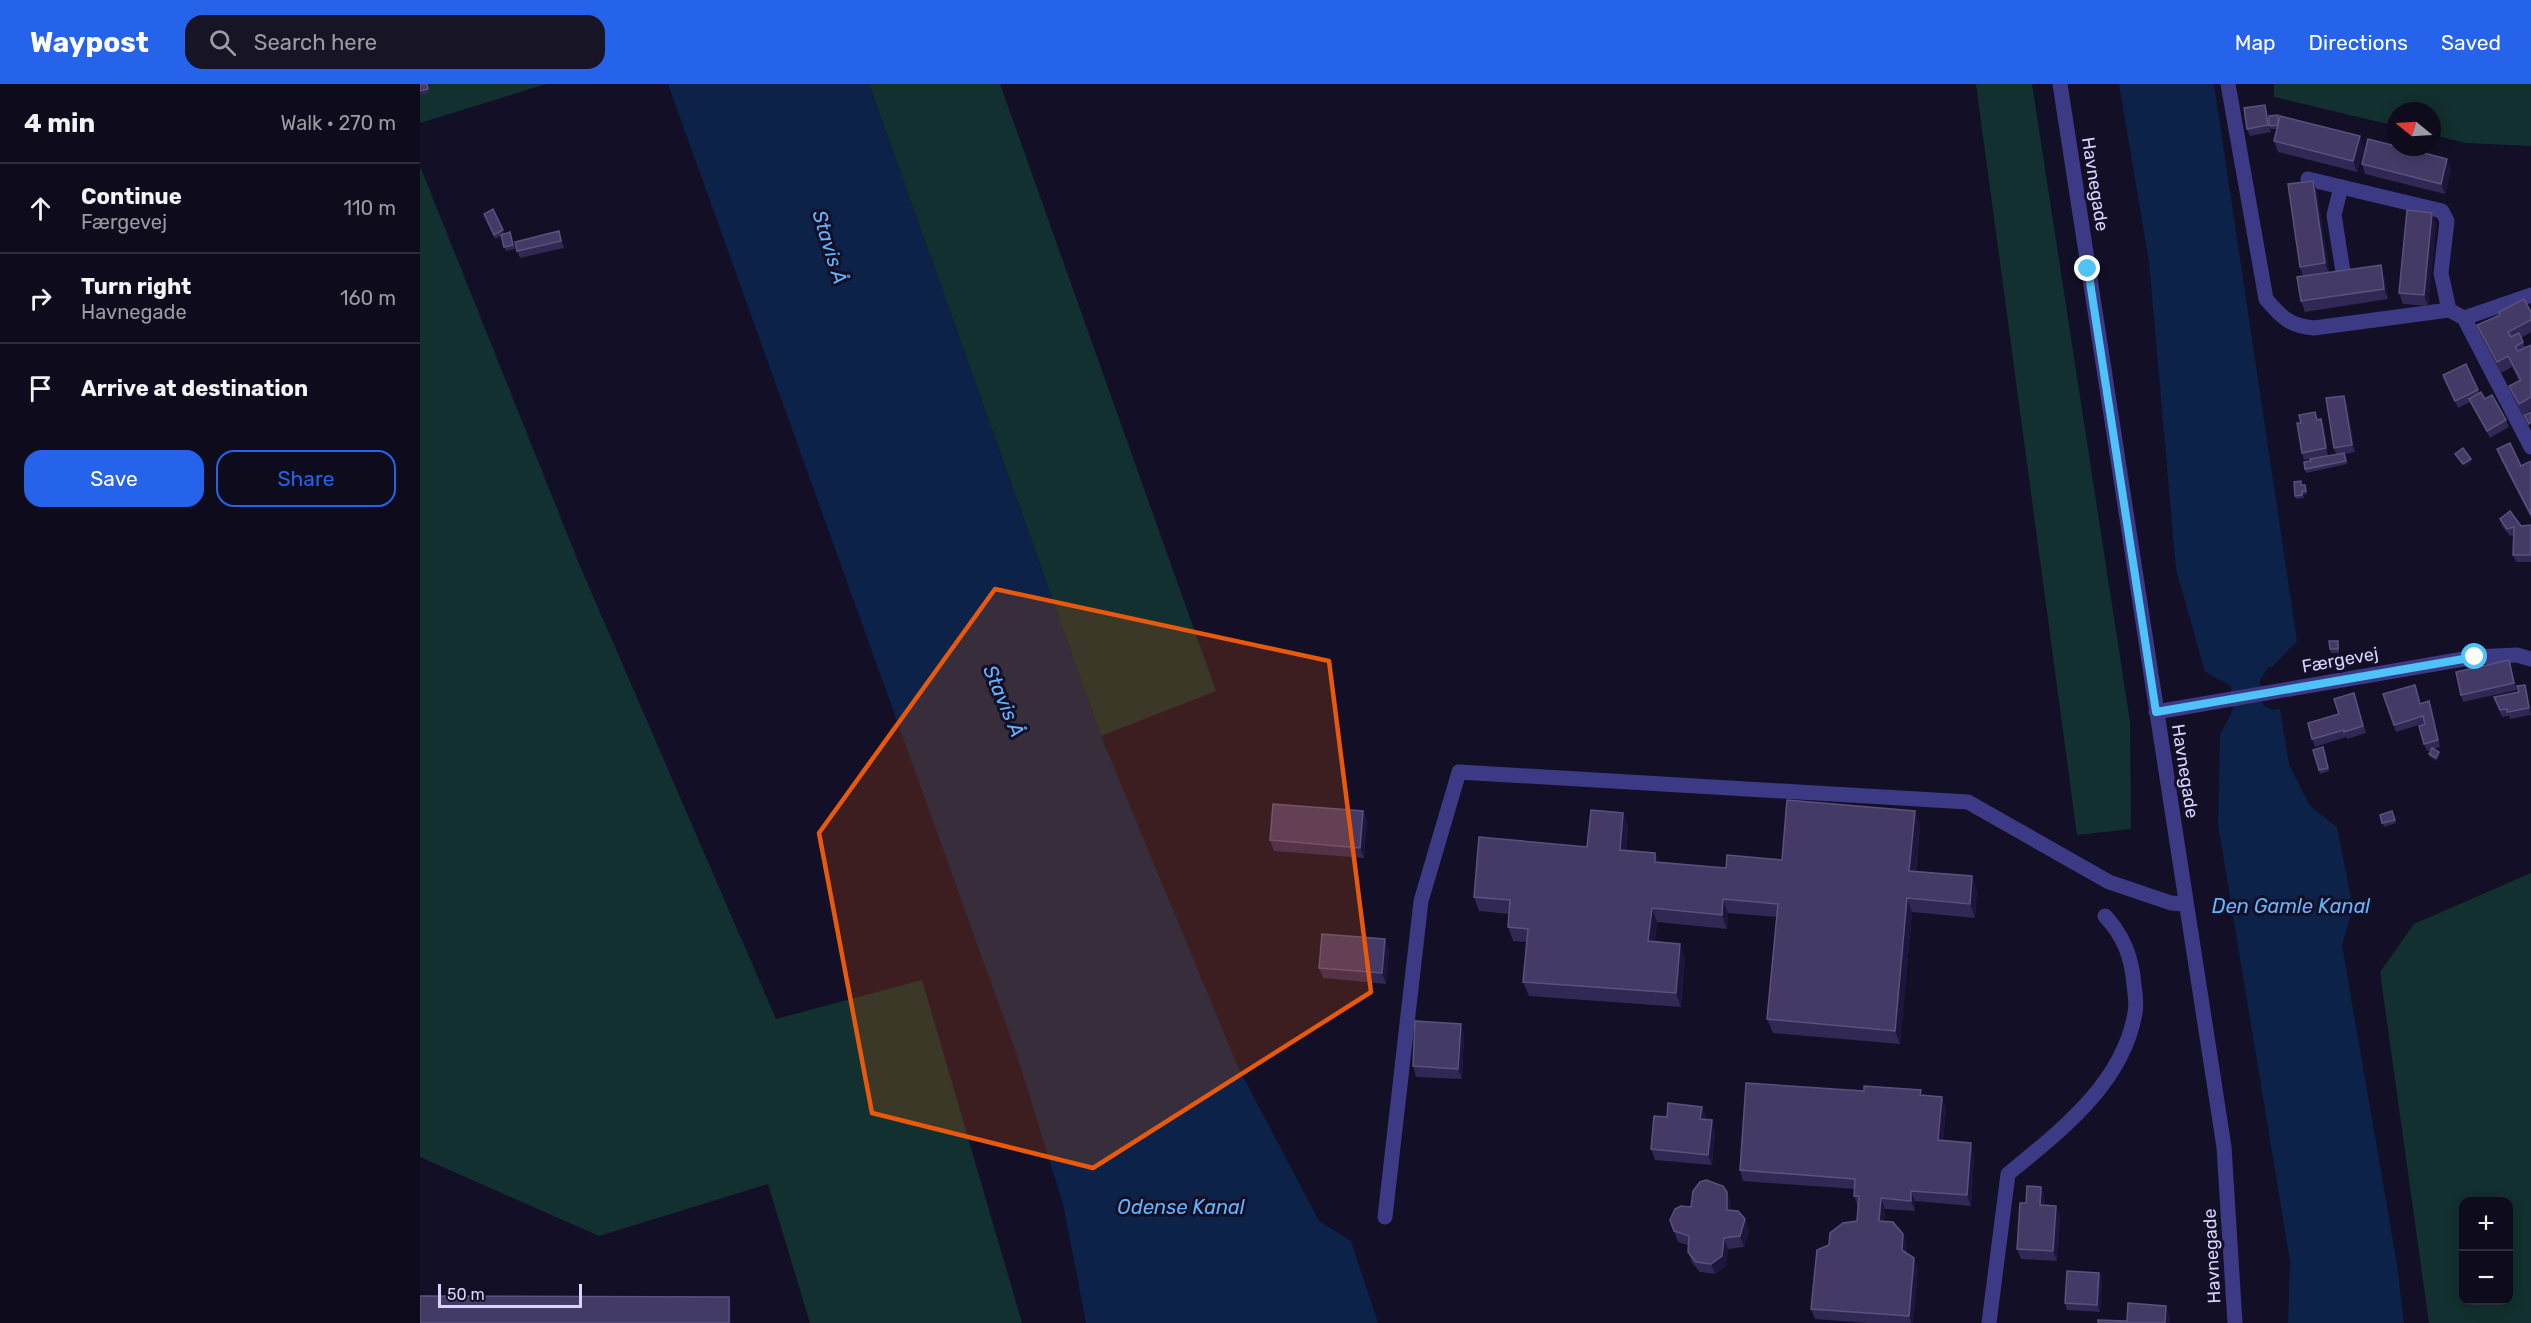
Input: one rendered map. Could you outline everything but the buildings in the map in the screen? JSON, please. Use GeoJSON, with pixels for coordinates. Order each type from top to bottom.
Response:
{"type":"FeatureCollection","features":[{"type":"Feature","properties":{"kind":"street","name":"Havnegade"},"geometry":{"type":"LineString","coordinates":[[2060,84],[2224,1147],[2235,1323]]}},
{"type":"Feature","properties":{"kind":"street"},"geometry":{"type":"LineString","coordinates":[[2228,84],[2266,299],[2282,318],[2297,327],[2314,328],[2449,310],[2464,318],[2531,447]]}},
{"type":"Feature","properties":{"kind":"street"},"geometry":{"type":"LineString","coordinates":[[2308,179],[2442,211],[2447,221],[2441,273],[2449,310]]}},
{"type":"Feature","properties":{"kind":"street"},"geometry":{"type":"LineString","coordinates":[[2341,187],[2334,215],[2343,272]]}},
{"type":"Feature","properties":{"kind":"street"},"geometry":{"type":"LineString","coordinates":[[2464,318],[2531,295]]}},
{"type":"Feature","properties":{"kind":"street","name":"Færgevej"},"geometry":{"type":"LineString","coordinates":[[2156,712],[2475,657],[2517,655],[2531,659]]}},
{"type":"Feature","properties":{"kind":"street"},"geometry":{"type":"LineString","coordinates":[[1385,1217],[1421,901],[1459,772],[1968,802],[2109,882],[2171,903],[2186,904]]}},
{"type":"Feature","properties":{"kind":"street"},"geometry":{"type":"LineString","coordinates":[[1989,1323],[2008,1174],[2066,1125],[2103,1085],[2125,1047],[2136,1011],[2133,965],[2119,931],[2105,916]]}},
{"type":"Feature","properties":{"kind":"highlighted area"},"geometry":{"type":"Polygon","coordinates":[[[995,589],[1329,661],[1371,992],[1093,1168],[872,1113],[819,833],[995,589]]]}},
{"type":"Feature","properties":{"kind":"green space"},"geometry":{"type":"Polygon","coordinates":[[[420,84],[546,84],[420,123],[420,84]]]}},
{"type":"Feature","properties":{"kind":"green space"},"geometry":{"type":"Polygon","coordinates":[[[869,84],[1000,84],[1216,691],[1101,736],[869,84]]]}},
{"type":"Feature","properties":{"kind":"green space"},"geometry":{"type":"Polygon","coordinates":[[[1976,84],[2032,84],[2130,722],[2131,829],[2077,835],[1976,84]]]}},
{"type":"Feature","properties":{"kind":"green space"},"geometry":{"type":"Polygon","coordinates":[[[2274,84],[2531,84],[2531,146],[2466,143],[2441,137],[2441,102],[2387,102],[2387,124],[2274,97],[2274,84]]]}},
{"type":"Feature","properties":{"kind":"green space"},"geometry":{"type":"Polygon","coordinates":[[[420,166],[580,566],[776,1019],[922,980],[1022,1323],[810,1323],[768,1184],[599,1236],[420,1157],[420,166]]]}},
{"type":"Feature","properties":{"kind":"green space"},"geometry":{"type":"Polygon","coordinates":[[[2531,873],[2531,1323],[2429,1323],[2380,972],[2414,924],[2531,873]]]}},
{"type":"Feature","properties":{"kind":"water","name":"Odense Kanal"},"geometry":{"type":"Polygon","coordinates":[[[668,84],[869,84],[1101,736],[1238,1067],[1319,1221],[1351,1241],[1378,1323],[1086,1323],[1063,1204],[1016,1052],[668,84]]]}},
{"type":"Feature","properties":{"kind":"water","name":"Den Gamle Kanal"},"geometry":{"type":"Polygon","coordinates":[[[2119,84],[2214,84],[2297,641],[2273,666],[2268,668],[2260,680],[2263,705],[2272,710],[2280,709],[2289,764],[2310,806],[2337,827],[2353,908],[2342,945],[2397,1264],[2404,1323],[2288,1323],[2290,1261],[2218,825],[2220,735],[2233,710],[2231,686],[2205,672],[2176,569],[2149,262],[2119,84]]]}},
{"type":"Feature","properties":{"kind":"route"},"geometry":{"type":"LineString","coordinates":[[2088,269],[2137,576],[2156,712],[2475,657]]}},
{"type":"Feature","properties":{"kind":"water label","name":"Stavis Å"},"geometry":{"type":"Point","coordinates":[830,247]}},
{"type":"Feature","properties":{"kind":"water label","name":"Stavis Å"},"geometry":{"type":"Point","coordinates":[1004,701]}}]}
